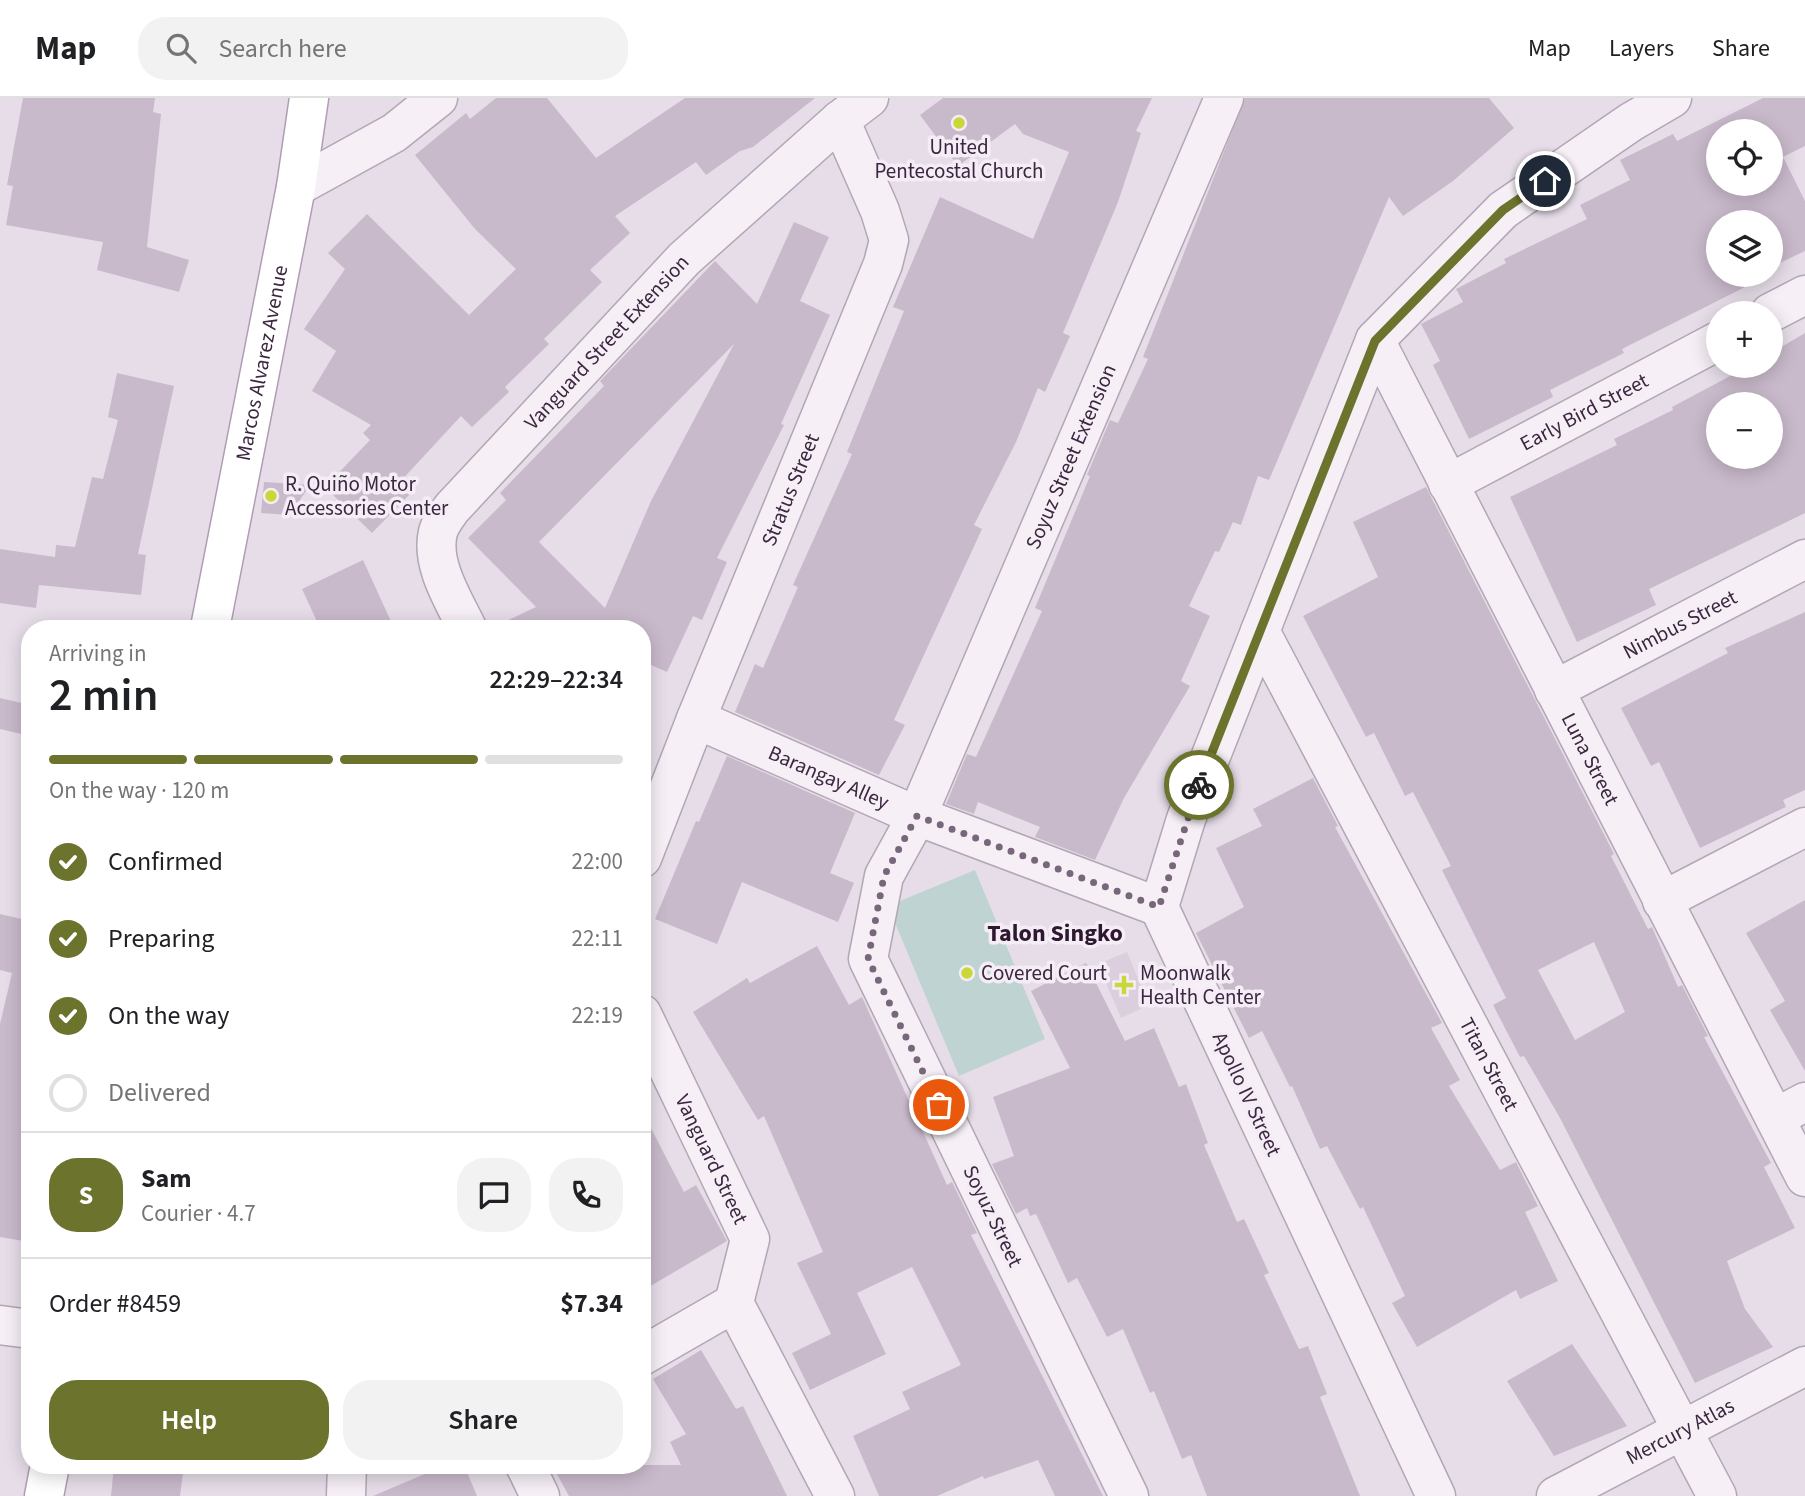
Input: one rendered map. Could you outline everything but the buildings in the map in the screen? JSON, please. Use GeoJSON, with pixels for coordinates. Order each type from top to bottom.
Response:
{"type":"FeatureCollection","features":[{"type":"Feature","properties":{"kind":"main road","name":"Marcos Alvarez Avenue"},"geometry":{"type":"LineString","coordinates":[[212,620],[296,187],[309,98]]}},
{"type":"Feature","properties":{"kind":"main road"},"geometry":{"type":"LineString","coordinates":[[44,1496],[48,1474]]}},
{"type":"Feature","properties":{"kind":"street"},"geometry":{"type":"LineString","coordinates":[[296,187],[394,133],[438,98]]}},
{"type":"Feature","properties":{"kind":"street","name":"Soyuz Street Extension"},"geometry":{"type":"LineString","coordinates":[[917,816],[1224,98]]}},
{"type":"Feature","properties":{"kind":"street"},"geometry":{"type":"LineString","coordinates":[[1159,907],[1186,819],[1375,341],[1503,210],[1624,110],[1672,98]]}},
{"type":"Feature","properties":{"kind":"street","name":"Vanguard Street Extension"},"geometry":{"type":"LineString","coordinates":[[463,620],[444,578],[436,551],[438,531],[452,508],[684,259],[854,109]]}},
{"type":"Feature","properties":{"kind":"street","name":"Stratus Street"},"geometry":{"type":"LineString","coordinates":[[651,836],[696,719],[883,264],[889,240],[854,109]]}},
{"type":"Feature","properties":{"kind":"street"},"geometry":{"type":"LineString","coordinates":[[1783,306],[1805,295]]}},
{"type":"Feature","properties":{"kind":"street","name":"Luna Street"},"geometry":{"type":"LineString","coordinates":[[1375,341],[1662,901],[1790,1110],[1805,1177]]}},
{"type":"Feature","properties":{"kind":"street","name":"Early Bird Street"},"geometry":{"type":"LineString","coordinates":[[1448,484],[1706,347]]}},
{"type":"Feature","properties":{"kind":"street","name":"Nimbus Street"},"geometry":{"type":"LineString","coordinates":[[1554,690],[1805,559]]}},
{"type":"Feature","properties":{"kind":"street","name":"Titan Street"},"geometry":{"type":"LineString","coordinates":[[1260,631],[1717,1496]]}},
{"type":"Feature","properties":{"kind":"street","name":"Barangay Alley"},"geometry":{"type":"LineString","coordinates":[[696,719],[917,816],[1159,907]]}},
{"type":"Feature","properties":{"kind":"street","name":"Soyuz Street"},"geometry":{"type":"LineString","coordinates":[[917,816],[884,876],[868,959],[1129,1496]]}},
{"type":"Feature","properties":{"kind":"street"},"geometry":{"type":"LineString","coordinates":[[1662,901],[1805,827]]}},
{"type":"Feature","properties":{"kind":"street","name":"Apollo IV Street"},"geometry":{"type":"LineString","coordinates":[[1159,907],[1436,1496]]}},
{"type":"Feature","properties":{"kind":"street","name":"Vanguard Street"},"geometry":{"type":"LineString","coordinates":[[651,1033],[750,1239],[734,1303]]}},
{"type":"Feature","properties":{"kind":"street"},"geometry":{"type":"LineString","coordinates":[[651,1351],[734,1303],[835,1496]]}},
{"type":"Feature","properties":{"kind":"street"},"geometry":{"type":"LineString","coordinates":[[0,1325],[21,1328]]}},
{"type":"Feature","properties":{"kind":"street","name":"Mercury Atlas"},"geometry":{"type":"LineString","coordinates":[[1556,1496],[1805,1366]]}},
{"type":"Feature","properties":{"kind":"street"},"geometry":{"type":"LineString","coordinates":[[346,1496],[347,1474]]}},
{"type":"Feature","properties":{"kind":"street"},"geometry":{"type":"LineString","coordinates":[[529,1474],[540,1496]]}},
{"type":"Feature","properties":{"kind":"shaded area","name":"Covered Court"},"geometry":{"type":"Polygon","coordinates":[[[975,870],[1045,1039],[959,1076],[888,906],[975,870]]]}},
{"type":"Feature","properties":{"kind":"shaded area","name":"Moonwalk Health Center"},"geometry":{"type":"Polygon","coordinates":[[[1127,952],[1149,1005],[1121,1018],[1098,964],[1127,952]]]}},
{"type":"Feature","properties":{"kind":"way so far"},"geometry":{"type":"LineString","coordinates":[[939,1105],[868,959],[884,876],[917,816],[1159,907],[1199,785]]}},
{"type":"Feature","properties":{"kind":"place","name":"United Pentecostal Church"},"geometry":{"type":"Point","coordinates":[959,123]}},
{"type":"Feature","properties":{"kind":"place","name":"R. Quiño Motor Accessories Center"},"geometry":{"type":"Point","coordinates":[271,496]}},
{"type":"Feature","properties":{"kind":"place","name":"Covered Court"},"geometry":{"type":"Point","coordinates":[967,973]}},
{"type":"Feature","properties":{"kind":"place","name":"Moonwalk Health Center"},"geometry":{"type":"Point","coordinates":[1124,985]}},
{"type":"Feature","properties":{"kind":"district","name":"Talon Singko"},"geometry":{"type":"Point","coordinates":[1055,933]}},
{"type":"Feature","properties":{"kind":"route"},"geometry":{"type":"LineString","coordinates":[[1199,785],[1375,341],[1503,210],[1545,181]]}}]}
